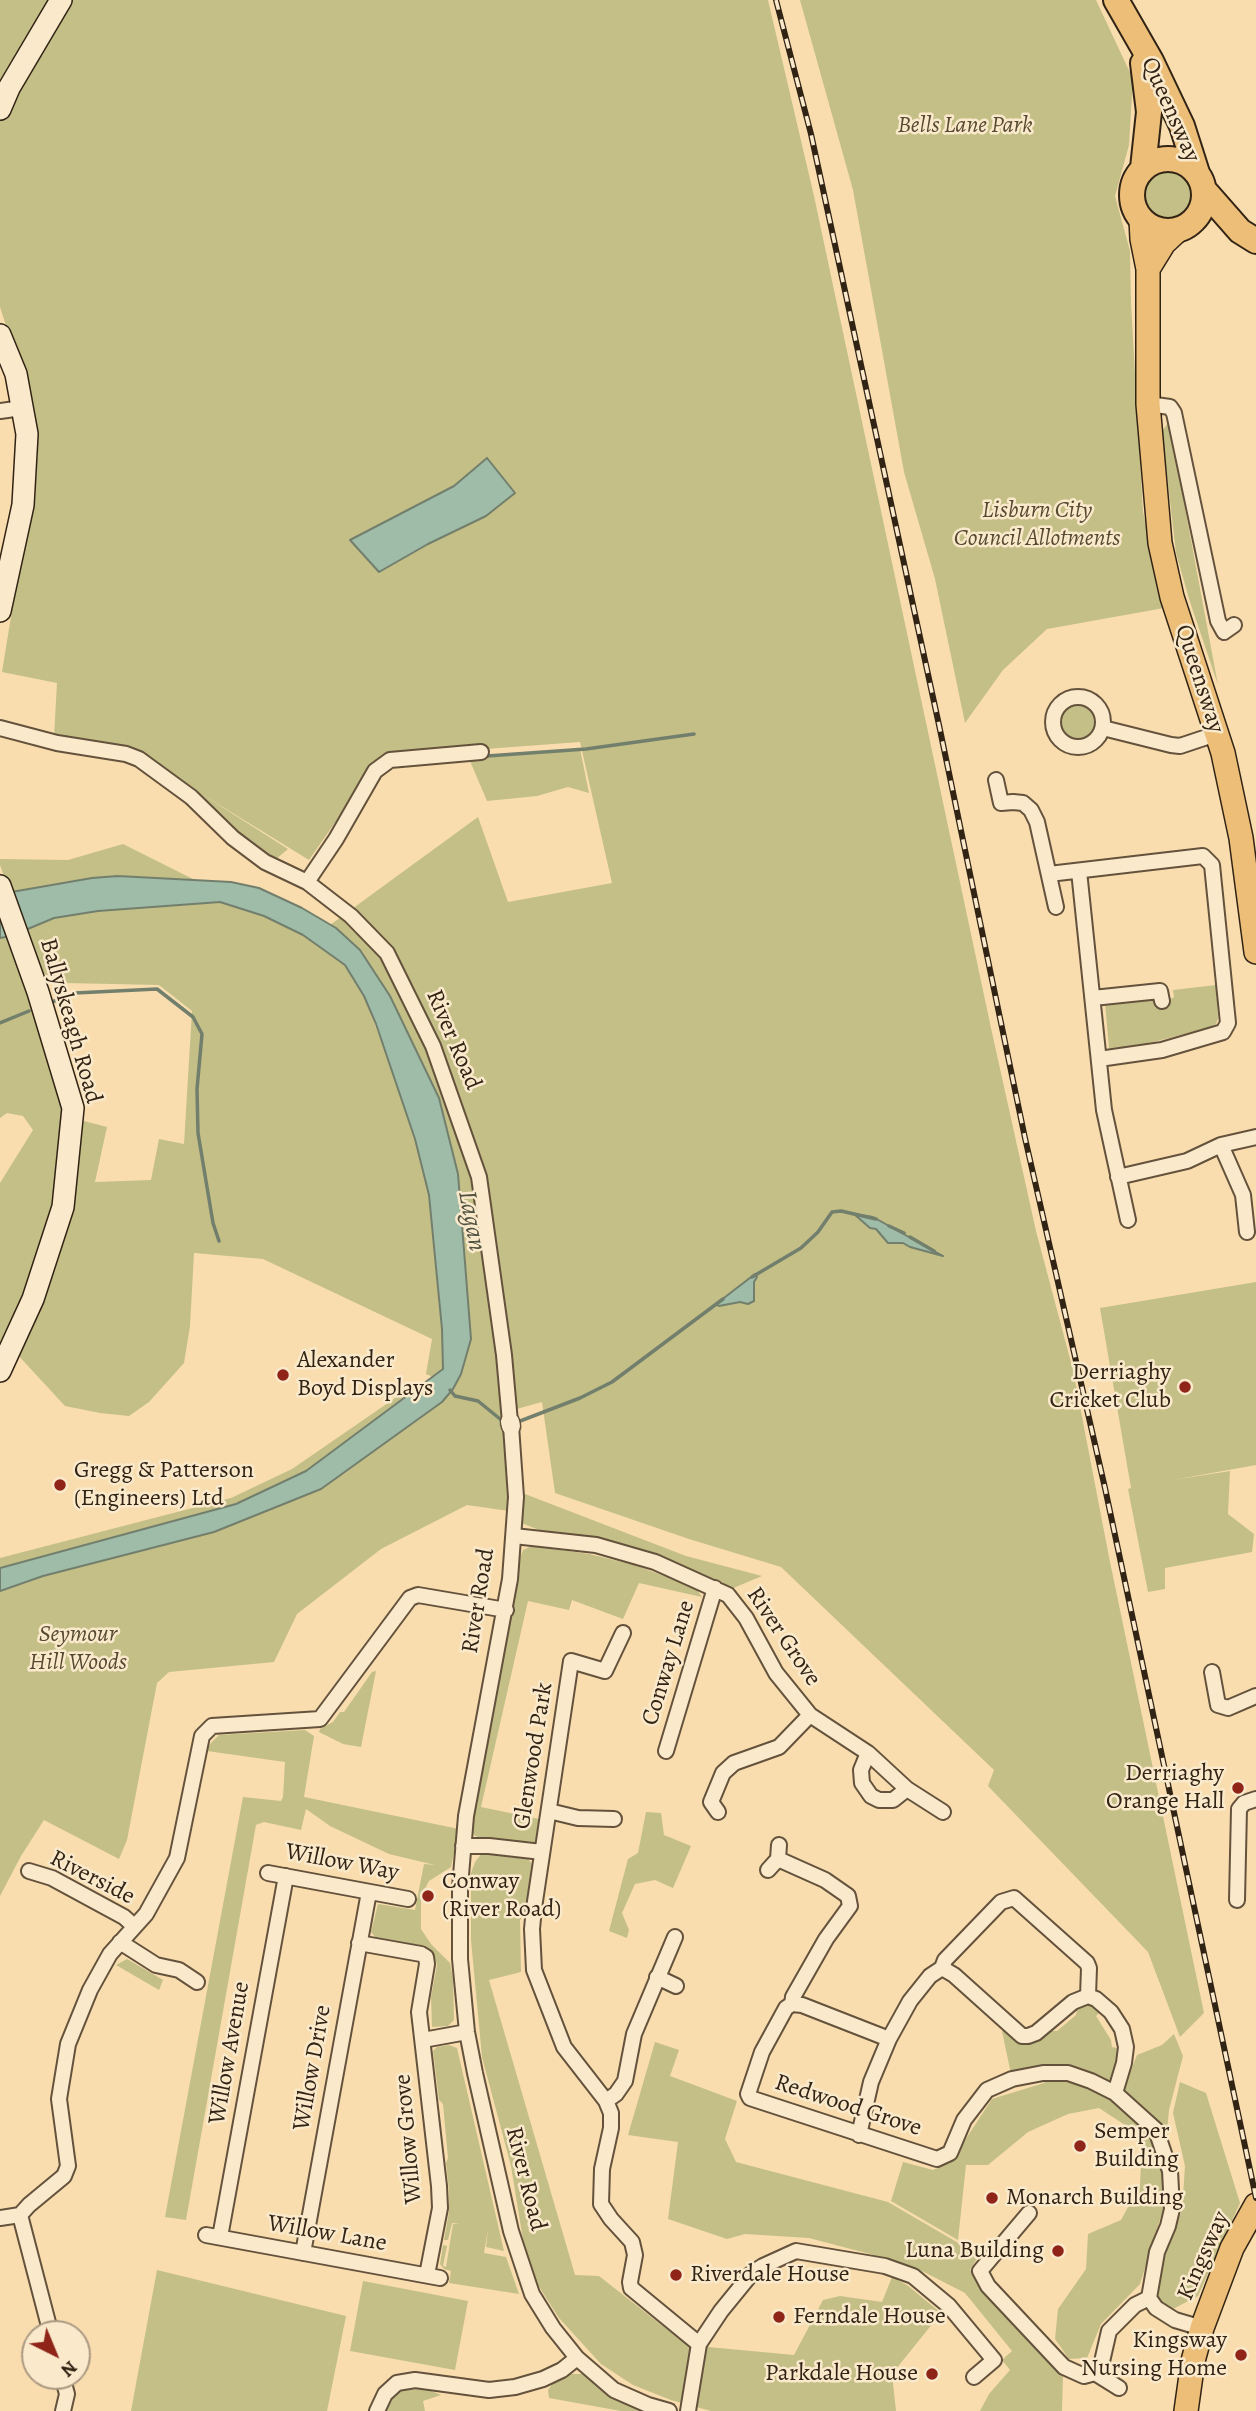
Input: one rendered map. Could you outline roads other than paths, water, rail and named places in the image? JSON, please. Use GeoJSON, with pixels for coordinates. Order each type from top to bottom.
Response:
{"type":"FeatureCollection","features":[{"type":"Feature","properties":{"kind":"highway","name":"Queensway"},"geometry":{"type":"LineString","coordinates":[[1116,0],[1151,61],[1182,126],[1201,181]]}},
{"type":"Feature","properties":{"kind":"highway","name":"Queensway"},"geometry":{"type":"LineString","coordinates":[[1142,48],[1149,112],[1143,168]]}},
{"type":"Feature","properties":{"kind":"highway"},"geometry":{"type":"LineString","coordinates":[[1165,158],[1188,164],[1248,236],[1184,227],[1158,230],[1141,219],[1132,199],[1136,177],[1153,161],[1165,158]]}},
{"type":"Feature","properties":{"kind":"highway"},"geometry":{"type":"LineString","coordinates":[[1184,227],[1199,214],[1204,202],[1201,181]]}},
{"type":"Feature","properties":{"kind":"main road"},"geometry":{"type":"LineString","coordinates":[[0,109],[9,88],[61,0]]}},
{"type":"Feature","properties":{"kind":"main road","name":"Queensway"},"geometry":{"type":"LineString","coordinates":[[1141,219],[1148,269],[1148,404],[1160,543],[1172,597],[1223,753],[1250,857],[1256,952]]}},
{"type":"Feature","properties":{"kind":"main road"},"geometry":{"type":"LineString","coordinates":[[1148,269],[1164,243],[1184,227]]}},
{"type":"Feature","properties":{"kind":"main road"},"geometry":{"type":"LineString","coordinates":[[0,335],[16,374],[27,433],[23,505],[0,611]]}},
{"type":"Feature","properties":{"kind":"main road","name":"Ballyskeagh Road"},"geometry":{"type":"LineString","coordinates":[[0,886],[38,992],[73,1108],[63,1207],[33,1299],[0,1371]]}},
{"type":"Feature","properties":{"kind":"main road","name":"Kingsway"},"geometry":{"type":"LineString","coordinates":[[1186,2411],[1202,2328],[1232,2248],[1256,2205]]}},
{"type":"Feature","properties":{"kind":"street","name":"Queensway"},"geometry":{"type":"LineString","coordinates":[[1148,404],[1170,407],[1174,413],[1218,621],[1224,632],[1234,625]]}},
{"type":"Feature","properties":{"kind":"street"},"geometry":{"type":"LineString","coordinates":[[0,411],[22,408]]}},
{"type":"Feature","properties":{"kind":"street","name":"River Road"},"geometry":{"type":"LineString","coordinates":[[0,728],[57,743],[126,754],[139,759],[191,797],[233,838],[265,862],[307,882],[351,916],[387,953],[433,1046],[479,1177],[504,1354],[516,1497],[506,1610],[472,1780],[463,1846],[460,1952],[467,2032],[490,2142],[521,2265],[532,2294],[577,2358],[614,2390],[669,2411]]}},
{"type":"Feature","properties":{"kind":"street"},"geometry":{"type":"LineString","coordinates":[[1103,728],[1180,746],[1216,734]]}},
{"type":"Feature","properties":{"kind":"street"},"geometry":{"type":"LineString","coordinates":[[307,882],[336,839],[374,771],[390,760],[481,752]]}},
{"type":"Feature","properties":{"kind":"street"},"geometry":{"type":"LineString","coordinates":[[996,780],[1001,803],[1023,803],[1031,810],[1037,822],[1056,907]]}},
{"type":"Feature","properties":{"kind":"street"},"geometry":{"type":"LineString","coordinates":[[1049,874],[1203,856],[1212,864],[1228,1023],[1223,1032],[1162,1050],[1099,1059]]}},
{"type":"Feature","properties":{"kind":"street"},"geometry":{"type":"LineString","coordinates":[[1079,871],[1104,1110],[1128,1220]]}},
{"type":"Feature","properties":{"kind":"street"},"geometry":{"type":"LineString","coordinates":[[1093,998],[1160,991],[1161,1002]]}},
{"type":"Feature","properties":{"kind":"street"},"geometry":{"type":"LineString","coordinates":[[1118,1177],[1187,1161],[1221,1145],[1256,1137]]}},
{"type":"Feature","properties":{"kind":"street"},"geometry":{"type":"LineString","coordinates":[[1221,1145],[1243,1195],[1247,1232]]}},
{"type":"Feature","properties":{"kind":"street","name":"River Grove"},"geometry":{"type":"LineString","coordinates":[[514,1536],[596,1545],[655,1562],[728,1595],[763,1646],[776,1673],[810,1715],[868,1753],[907,1789],[943,1812]]}},
{"type":"Feature","properties":{"kind":"street","name":"Conway Lane"},"geometry":{"type":"LineString","coordinates":[[666,1751],[715,1588]]}},
{"type":"Feature","properties":{"kind":"street"},"geometry":{"type":"LineString","coordinates":[[0,2218],[20,2215],[64,2176],[68,2166],[59,2099],[68,2044],[90,1990],[110,1954],[146,1914],[177,1858],[202,1736],[212,1726],[320,1719],[410,1598],[418,1595],[506,1610]]}},
{"type":"Feature","properties":{"kind":"street","name":"Glenwood Park"},"geometry":{"type":"LineString","coordinates":[[606,2101],[564,2047],[534,1969],[532,1929],[571,1661],[606,1671],[623,1633]]}},
{"type":"Feature","properties":{"kind":"street"},"geometry":{"type":"LineString","coordinates":[[1212,1672],[1218,1704],[1228,1708],[1256,1696]]}},
{"type":"Feature","properties":{"kind":"street"},"geometry":{"type":"LineString","coordinates":[[718,1812],[711,1801],[723,1773],[734,1763],[779,1747],[810,1715]]}},
{"type":"Feature","properties":{"kind":"street"},"geometry":{"type":"LineString","coordinates":[[868,1753],[861,1770],[862,1783],[871,1796],[878,1800],[893,1800],[907,1789]]}},
{"type":"Feature","properties":{"kind":"street"},"geometry":{"type":"LineString","coordinates":[[1237,1900],[1239,1809],[1244,1803],[1256,1798]]}},
{"type":"Feature","properties":{"kind":"street"},"geometry":{"type":"LineString","coordinates":[[549,1811],[578,1818],[614,1819]]}},
{"type":"Feature","properties":{"kind":"street","name":"Glenwood Park"},"geometry":{"type":"LineString","coordinates":[[463,1846],[542,1852]]}},
{"type":"Feature","properties":{"kind":"street","name":"Redwood Grove"},"geometry":{"type":"LineString","coordinates":[[768,1870],[778,1852],[848,1896],[850,1906],[826,1939],[793,1997],[792,2004],[786,2008],[762,2052],[748,2094],[750,2098],[937,2160],[950,2153],[964,2120],[988,2090],[1012,2079],[1043,2073],[1068,2073],[1115,2093],[1156,2130],[1170,2171],[1172,2209],[1157,2252],[1149,2298]]}},
{"type":"Feature","properties":{"kind":"street","name":"Riverside"},"geometry":{"type":"LineString","coordinates":[[29,1871],[52,1878],[124,1917],[134,1926]]}},
{"type":"Feature","properties":{"kind":"street","name":"Willow Way"},"geometry":{"type":"LineString","coordinates":[[268,1872],[408,1899]]}},
{"type":"Feature","properties":{"kind":"street","name":"Willow Avenue"},"geometry":{"type":"LineString","coordinates":[[213,2236],[286,1876]]}},
{"type":"Feature","properties":{"kind":"street","name":"Willow Drive"},"geometry":{"type":"LineString","coordinates":[[303,2253],[369,1892]]}},
{"type":"Feature","properties":{"kind":"street"},"geometry":{"type":"LineString","coordinates":[[859,2135],[871,2082],[889,2039],[910,2001],[930,1976],[942,1968],[945,1960],[1001,1902],[1014,1898],[1087,1964],[1090,1968],[1088,1996]]}},
{"type":"Feature","properties":{"kind":"street"},"geometry":{"type":"LineString","coordinates":[[675,1937],[634,2034],[625,2081],[616,2094],[606,2101],[611,2113],[611,2128],[602,2169],[601,2204],[632,2242],[635,2255],[631,2288],[699,2344]]}},
{"type":"Feature","properties":{"kind":"street"},"geometry":{"type":"LineString","coordinates":[[120,1942],[156,1965],[179,1970],[197,1982]]}},
{"type":"Feature","properties":{"kind":"street","name":"Willow Grove"},"geometry":{"type":"LineString","coordinates":[[359,1943],[421,1954],[426,1958],[419,2012],[439,2186],[440,2208],[434,2276]]}},
{"type":"Feature","properties":{"kind":"street"},"geometry":{"type":"LineString","coordinates":[[942,1968],[954,1975],[1022,2036],[1036,2033],[1073,2002],[1088,1996],[1097,1999],[1111,2012],[1122,2029],[1126,2047],[1115,2093]]}},
{"type":"Feature","properties":{"kind":"street"},"geometry":{"type":"LineString","coordinates":[[657,1977],[676,1986]]}},
{"type":"Feature","properties":{"kind":"street"},"geometry":{"type":"LineString","coordinates":[[792,2004],[889,2039]]}},
{"type":"Feature","properties":{"kind":"street","name":"Willow Grove"},"geometry":{"type":"LineString","coordinates":[[423,2040],[467,2032]]}},
{"type":"Feature","properties":{"kind":"street"},"geometry":{"type":"LineString","coordinates":[[1029,2213],[980,2271],[988,2286],[1064,2367],[1084,2376],[1095,2373],[1101,2366],[1109,2331],[1135,2305],[1149,2298],[1156,2308],[1175,2320],[1202,2328]]}},
{"type":"Feature","properties":{"kind":"street"},"geometry":{"type":"LineString","coordinates":[[20,2215],[47,2320]]}},
{"type":"Feature","properties":{"kind":"street","name":"Willow Lane"},"geometry":{"type":"LineString","coordinates":[[213,2236],[434,2276]]}},
{"type":"Feature","properties":{"kind":"street"},"geometry":{"type":"LineString","coordinates":[[688,2411],[699,2344],[721,2311],[752,2273],[796,2251],[885,2266],[913,2276],[948,2306],[994,2360],[974,2377]]}},
{"type":"Feature","properties":{"kind":"street"},"geometry":{"type":"LineString","coordinates":[[377,2411],[385,2394],[397,2383],[415,2380],[489,2390],[515,2387],[543,2379],[562,2370],[577,2358]]}},
{"type":"Feature","properties":{"kind":"street"},"geometry":{"type":"LineString","coordinates":[[1095,2373],[1119,2388]]}},
{"type":"Feature","properties":{"kind":"street"},"geometry":{"type":"LineString","coordinates":[[63,2411],[66,2390]]}},
{"type":"Feature","properties":{"kind":"waterway"},"geometry":{"type":"LineString","coordinates":[[487,756],[586,749],[694,734]]}},
{"type":"Feature","properties":{"kind":"waterway"},"geometry":{"type":"LineString","coordinates":[[52,1002],[75,993],[157,989],[193,1017],[202,1034],[197,1089],[198,1133],[213,1223],[219,1241]]}},
{"type":"Feature","properties":{"kind":"waterway"},"geometry":{"type":"LineString","coordinates":[[0,1023],[29,1011]]}},
{"type":"Feature","properties":{"kind":"waterway"},"geometry":{"type":"LineString","coordinates":[[752,1277],[801,1248],[818,1232],[832,1212],[841,1211],[876,1219]]}},
{"type":"Feature","properties":{"kind":"waterway"},"geometry":{"type":"LineString","coordinates":[[889,1226],[904,1233]]}},
{"type":"Feature","properties":{"kind":"waterway"},"geometry":{"type":"LineString","coordinates":[[910,1237],[934,1251]]}},
{"type":"Feature","properties":{"kind":"waterway"},"geometry":{"type":"LineString","coordinates":[[515,1423],[580,1398],[612,1382],[723,1299]]}},
{"type":"Feature","properties":{"kind":"waterway"},"geometry":{"type":"LineString","coordinates":[[450,1390],[455,1396],[478,1401],[505,1423]]}},
{"type":"Feature","properties":{"kind":"railway"},"geometry":{"type":"LineString","coordinates":[[776,0],[811,134],[1025,1138],[1105,1488],[1256,2198]]}},
{"type":"Feature","properties":{"kind":"place","name":"Alexander Boyd Displays"},"geometry":{"type":"Point","coordinates":[283,1375]}},
{"type":"Feature","properties":{"kind":"place","name":"Derriaghy Cricket Club"},"geometry":{"type":"Point","coordinates":[1185,1387]}},
{"type":"Feature","properties":{"kind":"place","name":"Gregg & Patterson (Engineers) Ltd"},"geometry":{"type":"Point","coordinates":[60,1485]}},
{"type":"Feature","properties":{"kind":"place","name":"Derriaghy Orange Hall"},"geometry":{"type":"Point","coordinates":[1238,1788]}},
{"type":"Feature","properties":{"kind":"place","name":"Conway (River Road)"},"geometry":{"type":"Point","coordinates":[428,1896]}},
{"type":"Feature","properties":{"kind":"place","name":"Semper Building"},"geometry":{"type":"Point","coordinates":[1080,2146]}},
{"type":"Feature","properties":{"kind":"place","name":"Monarch Building"},"geometry":{"type":"Point","coordinates":[992,2198]}},
{"type":"Feature","properties":{"kind":"place","name":"Luna Building"},"geometry":{"type":"Point","coordinates":[1058,2251]}},
{"type":"Feature","properties":{"kind":"place","name":"Riverdale House"},"geometry":{"type":"Point","coordinates":[676,2275]}},
{"type":"Feature","properties":{"kind":"place","name":"Ferndale House"},"geometry":{"type":"Point","coordinates":[779,2317]}},
{"type":"Feature","properties":{"kind":"place","name":"Kingsway Nursing Home"},"geometry":{"type":"Point","coordinates":[1241,2355]}},
{"type":"Feature","properties":{"kind":"place","name":"Parkdale House"},"geometry":{"type":"Point","coordinates":[932,2374]}},
{"type":"Feature","properties":{"kind":"park label","name":"Bells Lane Park"},"geometry":{"type":"Point","coordinates":[965,126]}},
{"type":"Feature","properties":{"kind":"park label","name":"Lisburn City Council Allotments"},"geometry":{"type":"Point","coordinates":[1037,525]}},
{"type":"Feature","properties":{"kind":"park label","name":"Seymour Hill Woods"},"geometry":{"type":"Point","coordinates":[78,1649]}},
{"type":"Feature","properties":{"kind":"water label","name":"Lagan"},"geometry":{"type":"Point","coordinates":[471,1221]}}]}
